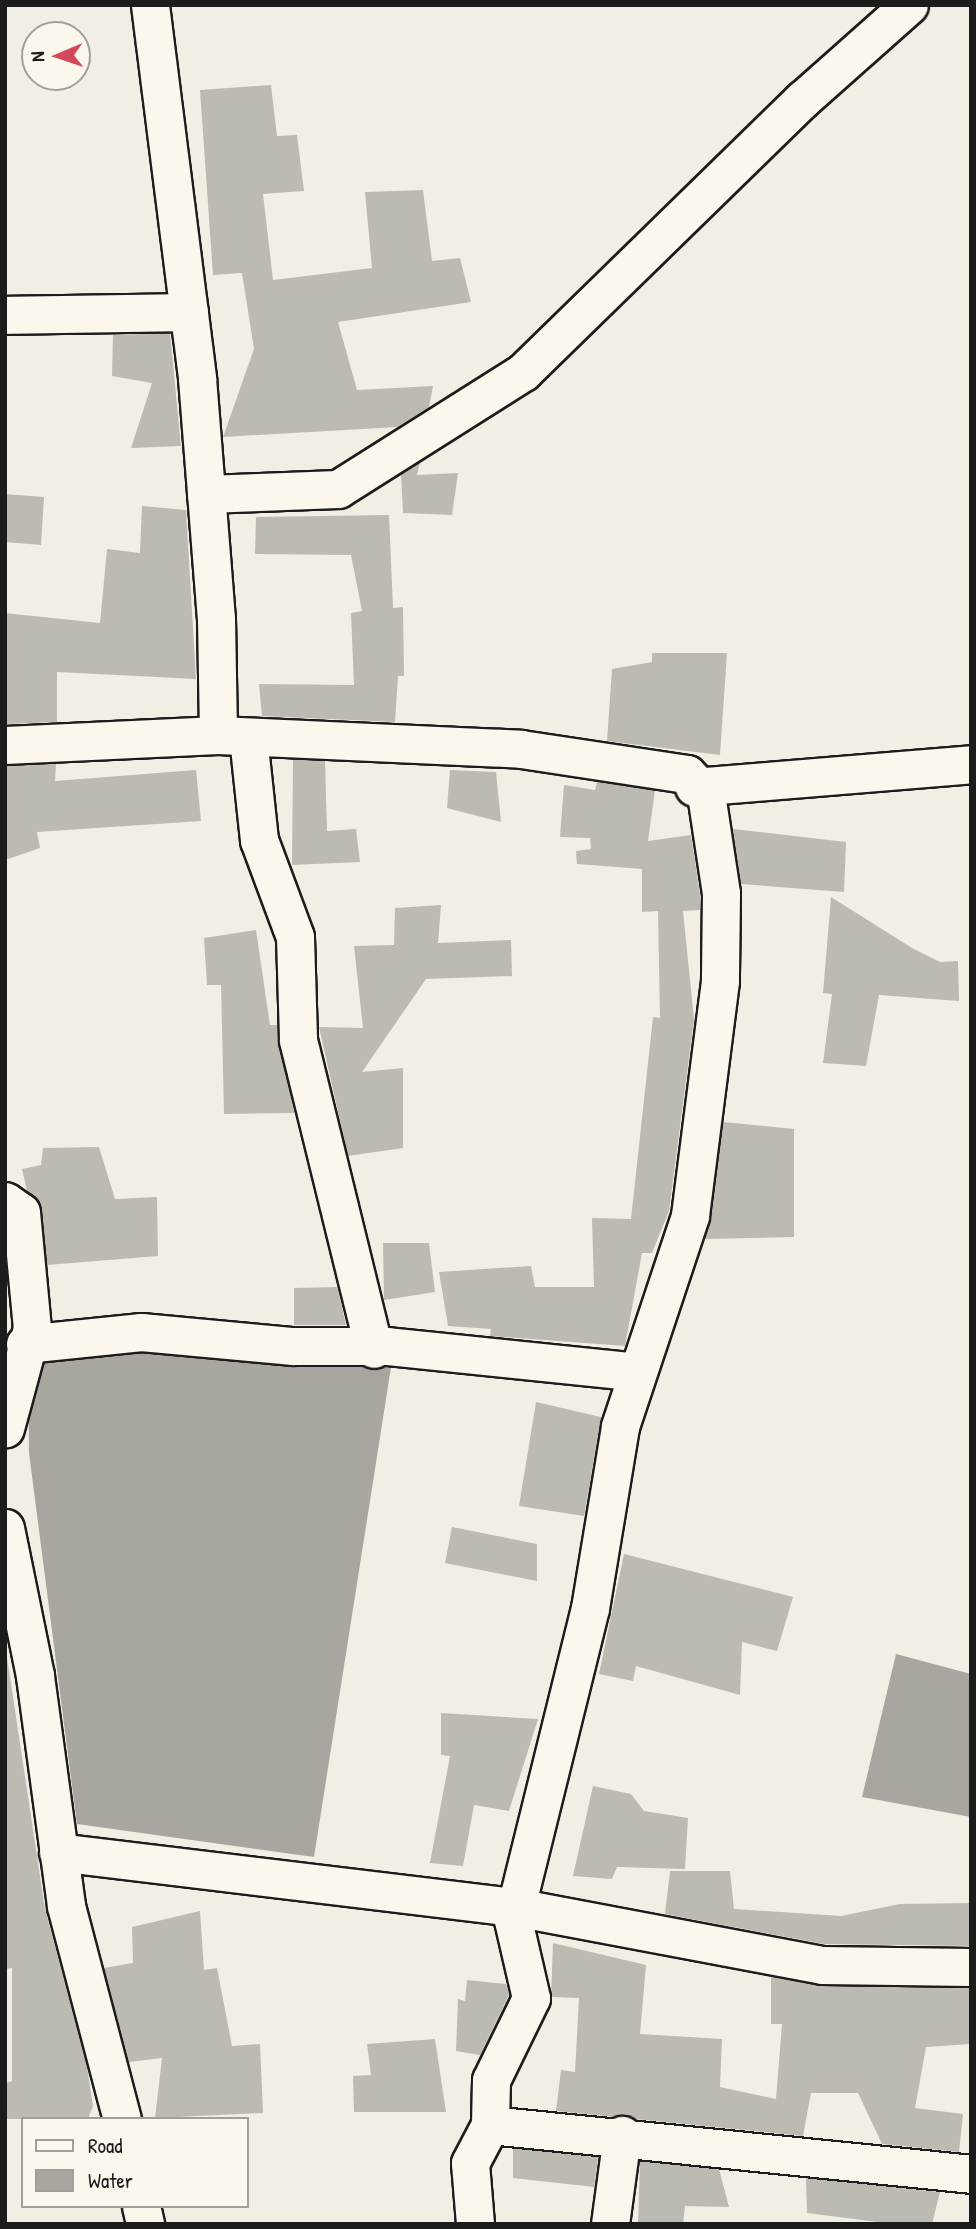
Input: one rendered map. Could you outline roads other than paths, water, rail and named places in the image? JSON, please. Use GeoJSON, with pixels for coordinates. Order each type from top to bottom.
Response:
{"type":"FeatureCollection","features":[{"type":"Feature","properties":{"kind":"street"},"geometry":{"type":"LineString","coordinates":[[150,5],[189,312],[233,736],[259,840],[295,937],[298,1040],[374,1349]]}},
{"type":"Feature","properties":{"kind":"street"},"geometry":{"type":"LineString","coordinates":[[206,494],[338,489],[523,372],[802,100],[909,5]]}},
{"type":"Feature","properties":{"kind":"street"},"geometry":{"type":"LineString","coordinates":[[5,315],[189,312]]}},
{"type":"Feature","properties":{"kind":"street"},"geometry":{"type":"LineString","coordinates":[[5,745],[233,736],[521,749],[687,774],[694,787],[706,794],[720,893],[720,981],[690,1216],[637,1372],[602,1513],[590,1608],[515,1907],[531,1998],[491,2080],[489,2125],[470,2163],[475,2224]]}},
{"type":"Feature","properties":{"kind":"street"},"geometry":{"type":"LineString","coordinates":[[694,787],[971,764]]}},
{"type":"Feature","properties":{"kind":"street"},"geometry":{"type":"LineString","coordinates":[[5,1201],[22,1212],[32,1328],[25,1344],[5,1429]]}},
{"type":"Feature","properties":{"kind":"street"},"geometry":{"type":"LineString","coordinates":[[25,1344],[141,1332],[637,1372]]}},
{"type":"Feature","properties":{"kind":"street"},"geometry":{"type":"LineString","coordinates":[[5,1528],[37,1688],[58,1852],[122,2117]]}},
{"type":"Feature","properties":{"kind":"street"},"geometry":{"type":"LineString","coordinates":[[58,1852],[515,1907],[822,1965],[971,1967]]}},
{"type":"Feature","properties":{"kind":"street"},"geometry":{"type":"LineString","coordinates":[[489,2125],[622,2135],[971,2174]]}},
{"type":"Feature","properties":{"kind":"street"},"geometry":{"type":"LineString","coordinates":[[610,2224],[622,2135]]}},
{"type":"Feature","properties":{"kind":"water"},"geometry":{"type":"Polygon","coordinates":[[[77,1351],[392,1361],[314,1857],[77,1824],[29,1453],[28,1355],[77,1351]]]}},
{"type":"Feature","properties":{"kind":"water"},"geometry":{"type":"Polygon","coordinates":[[[896,1654],[971,1674],[971,1817],[862,1797],[896,1654]]]}}]}
